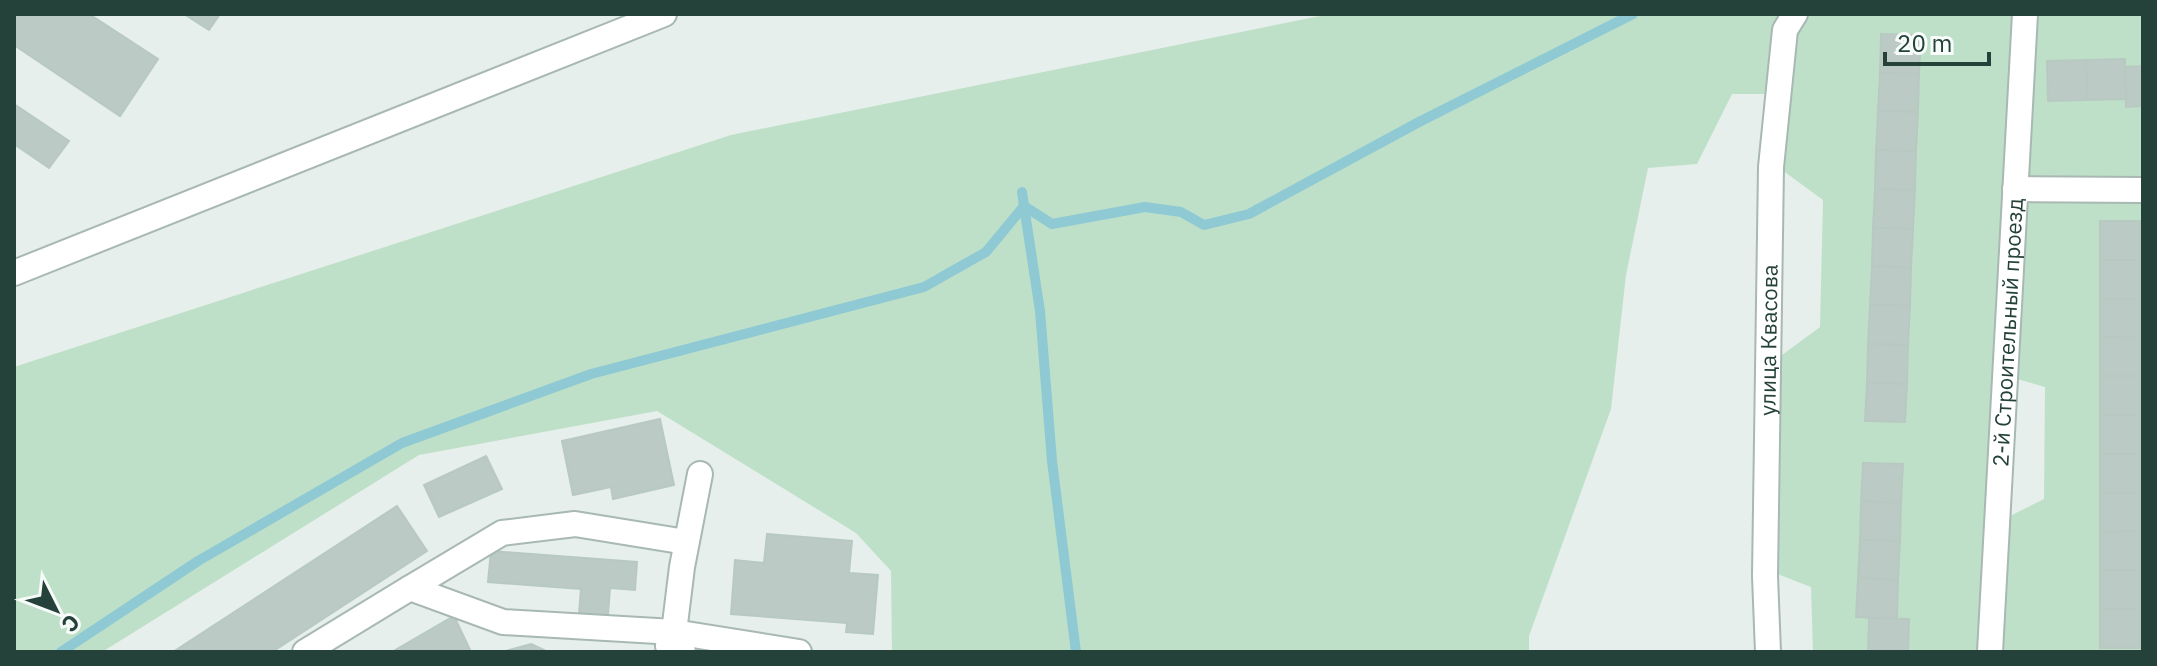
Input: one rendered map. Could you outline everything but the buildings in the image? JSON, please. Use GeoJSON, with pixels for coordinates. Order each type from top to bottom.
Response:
{"type":"FeatureCollection","features":[{"type":"Feature","properties":{"kind":"street"},"geometry":{"type":"LineString","coordinates":[[14,273],[664,14]]}},
{"type":"Feature","properties":{"kind":"street","name":"2-й Строительный проезд"},"geometry":{"type":"LineString","coordinates":[[1990,652],[2025,14]]}},
{"type":"Feature","properties":{"kind":"street","name":"улица Квасова"},"geometry":{"type":"LineString","coordinates":[[1768,652],[1765,576],[1771,167],[1790,22]]}},
{"type":"Feature","properties":{"kind":"street"},"geometry":{"type":"LineString","coordinates":[[2015,189],[2143,190]]}},
{"type":"Feature","properties":{"kind":"street"},"geometry":{"type":"LineString","coordinates":[[674,645],[686,542],[700,474]]}},
{"type":"Feature","properties":{"kind":"street"},"geometry":{"type":"LineString","coordinates":[[305,652],[502,533],[575,524],[686,542]]}},
{"type":"Feature","properties":{"kind":"street"},"geometry":{"type":"LineString","coordinates":[[410,588],[503,622],[674,645],[799,652]]}},
{"type":"Feature","properties":{"kind":"green space"},"geometry":{"type":"Polygon","coordinates":[[[1330,14],[1789,14],[1773,94],[1732,94],[1697,164],[1648,168],[1626,275],[1611,409],[1529,636],[1529,652],[892,652],[891,571],[856,533],[657,411],[419,455],[102,652],[14,652],[14,367],[731,135],[1330,14]]]}},
{"type":"Feature","properties":{"kind":"green space"},"geometry":{"type":"Polygon","coordinates":[[[1801,14],[2020,14],[1986,652],[1813,652],[1811,587],[1772,572],[1774,361],[1820,327],[1823,200],[1778,167],[1790,33],[1801,14]]]}},
{"type":"Feature","properties":{"kind":"green space"},"geometry":{"type":"Polygon","coordinates":[[[2033,14],[2143,14],[2143,185],[2021,182],[2033,14]]]}},
{"type":"Feature","properties":{"kind":"green space"},"geometry":{"type":"Polygon","coordinates":[[[2020,195],[2143,198],[2143,652],[1995,652],[2002,520],[2044,499],[2045,387],[2010,377],[2020,195]]]}},
{"type":"Feature","properties":{"kind":"waterway"},"geometry":{"type":"LineString","coordinates":[[1024,206],[1052,224],[1145,207],[1181,212],[1204,225],[1249,214],[1419,122],[1633,14]]}},
{"type":"Feature","properties":{"kind":"waterway"},"geometry":{"type":"LineString","coordinates":[[61,652],[198,561],[402,443],[591,374],[924,287],[986,252],[1024,206],[1022,192]]}},
{"type":"Feature","properties":{"kind":"waterway"},"geometry":{"type":"LineString","coordinates":[[1024,206],[1040,311],[1052,461],[1076,652]]}}]}
